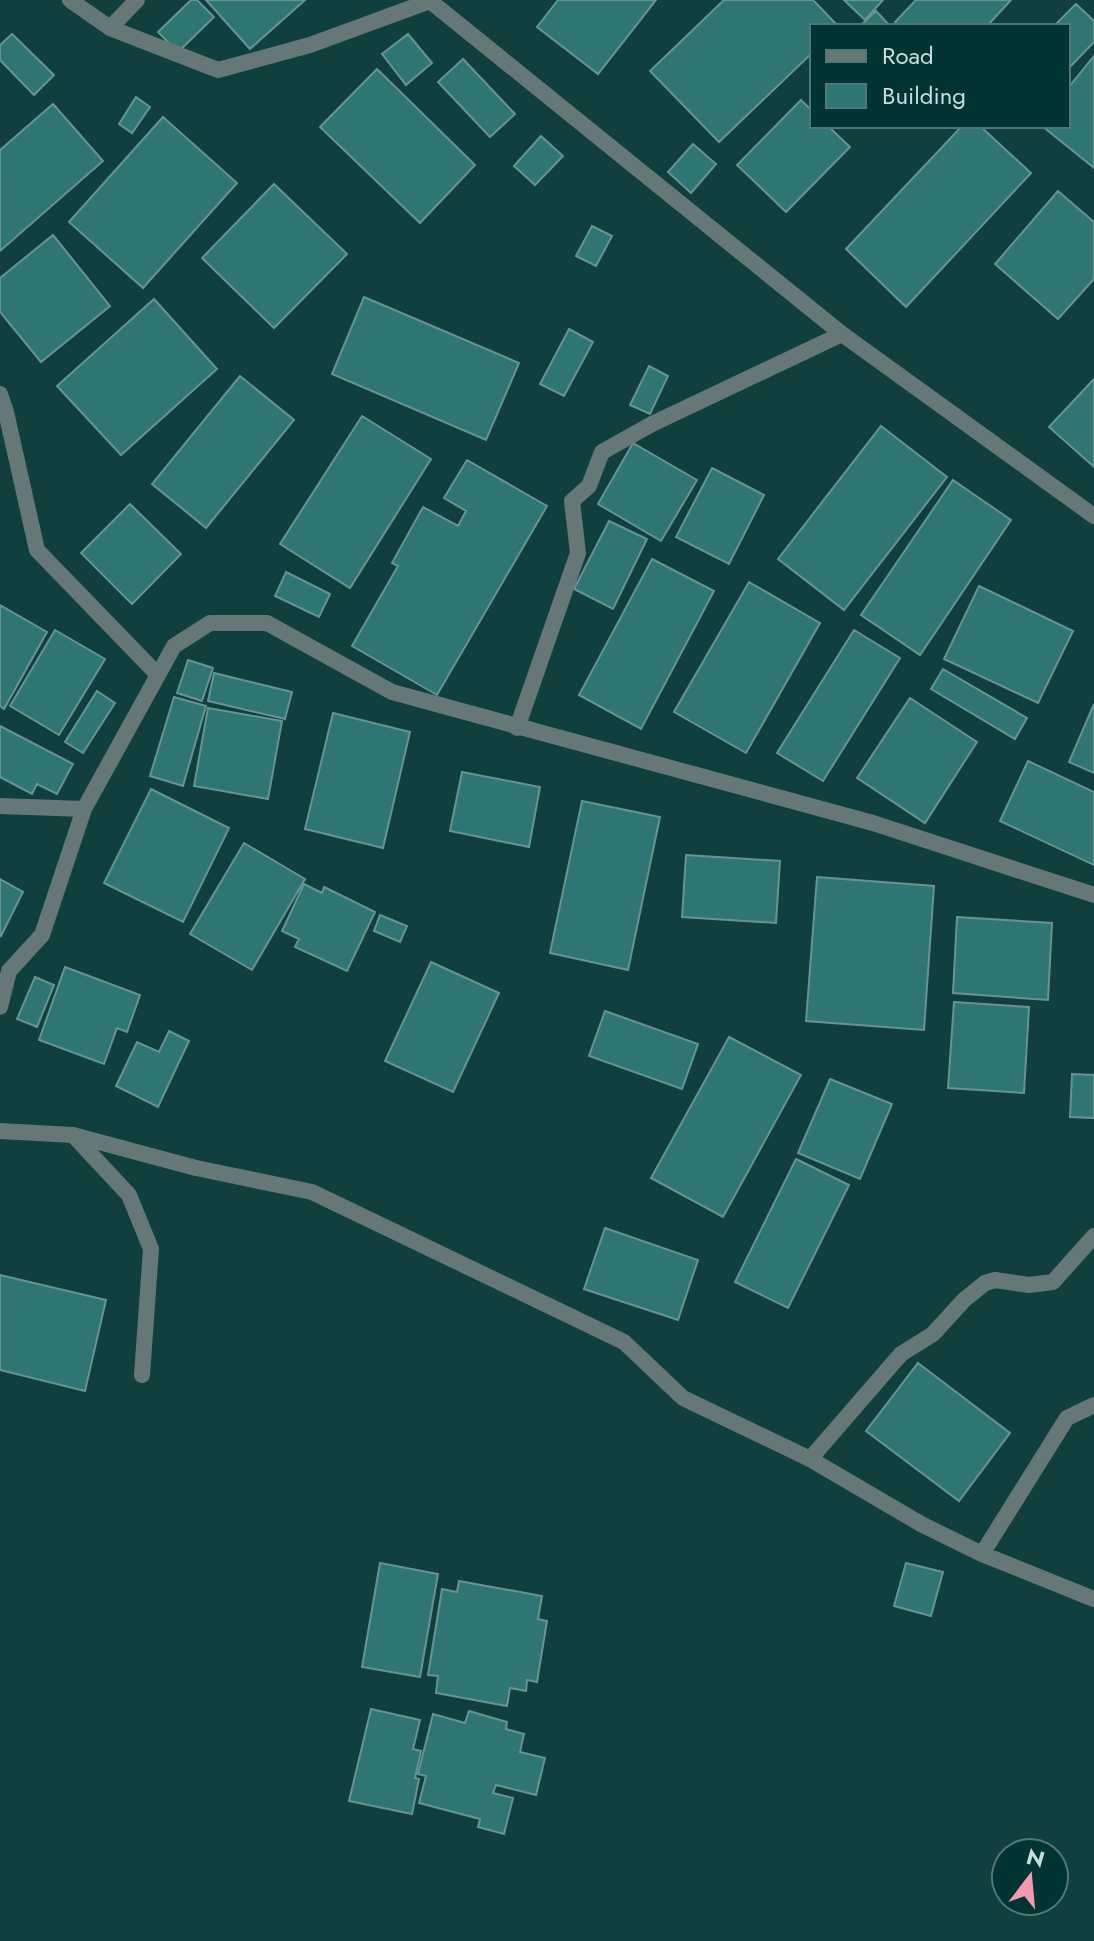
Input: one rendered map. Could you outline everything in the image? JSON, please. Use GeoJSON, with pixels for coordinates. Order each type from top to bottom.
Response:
{"type":"FeatureCollection","features":[{"type":"Feature","properties":{"kind":"street"},"geometry":{"type":"LineString","coordinates":[[70,0],[110,28],[218,70],[310,45],[430,1],[842,334],[1094,516]]}},
{"type":"Feature","properties":{"kind":"street"},"geometry":{"type":"LineString","coordinates":[[110,28],[137,0]]}},
{"type":"Feature","properties":{"kind":"street"},"geometry":{"type":"LineString","coordinates":[[517,728],[578,553],[572,501],[589,486],[602,452],[652,424],[842,334]]}},
{"type":"Feature","properties":{"kind":"street"},"geometry":{"type":"LineString","coordinates":[[0,394],[37,550],[158,675]]}},
{"type":"Feature","properties":{"kind":"street"},"geometry":{"type":"LineString","coordinates":[[0,1007],[9,971],[42,935],[84,809],[174,646],[210,623],[267,623],[392,692],[873,823],[1094,895]]}},
{"type":"Feature","properties":{"kind":"street"},"geometry":{"type":"LineString","coordinates":[[0,806],[84,809]]}},
{"type":"Feature","properties":{"kind":"street"},"geometry":{"type":"LineString","coordinates":[[0,1131],[73,1135],[196,1168],[312,1192],[624,1342],[683,1398],[810,1459],[921,1524],[982,1554],[1094,1599]]}},
{"type":"Feature","properties":{"kind":"street"},"geometry":{"type":"LineString","coordinates":[[73,1135],[129,1195],[151,1249],[142,1375]]}},
{"type":"Feature","properties":{"kind":"street"},"geometry":{"type":"LineString","coordinates":[[810,1459],[901,1354],[933,1334],[964,1300],[985,1283],[995,1280],[1029,1285],[1053,1282],[1094,1236]]}},
{"type":"Feature","properties":{"kind":"street"},"geometry":{"type":"LineString","coordinates":[[982,1554],[1067,1418],[1094,1405]]}},
{"type":"Feature","properties":{"kind":"building"},"geometry":{"type":"Polygon","coordinates":[[[191,0],[197,0],[214,17],[178,52],[158,32],[191,0]]]}},
{"type":"Feature","properties":{"kind":"building"},"geometry":{"type":"Polygon","coordinates":[[[206,0],[305,0],[250,49],[206,0]]]}},
{"type":"Feature","properties":{"kind":"building"},"geometry":{"type":"Polygon","coordinates":[[[558,0],[656,0],[598,74],[537,27],[558,0]]]}},
{"type":"Feature","properties":{"kind":"building"},"geometry":{"type":"Polygon","coordinates":[[[724,0],[813,0],[836,24],[810,24],[810,55],[719,142],[650,71],[724,0]]]}},
{"type":"Feature","properties":{"kind":"building"},"geometry":{"type":"Polygon","coordinates":[[[844,0],[883,0],[865,20],[844,0]]]}},
{"type":"Feature","properties":{"kind":"building"},"geometry":{"type":"Polygon","coordinates":[[[916,0],[1011,0],[989,24],[895,22],[916,0]]]}},
{"type":"Feature","properties":{"kind":"building"},"geometry":{"type":"Polygon","coordinates":[[[1076,4],[1094,21],[1094,42],[1070,67],[1070,24],[1056,24],[1076,4]]]}},
{"type":"Feature","properties":{"kind":"building"},"geometry":{"type":"Polygon","coordinates":[[[876,11],[888,24],[862,24],[876,11]]]}},
{"type":"Feature","properties":{"kind":"building"},"geometry":{"type":"Polygon","coordinates":[[[12,34],[54,75],[34,95],[0,60],[0,45],[12,34]]]}},
{"type":"Feature","properties":{"kind":"building"},"geometry":{"type":"Polygon","coordinates":[[[408,34],[432,63],[406,85],[382,54],[408,34]]]}},
{"type":"Feature","properties":{"kind":"building"},"geometry":{"type":"Polygon","coordinates":[[[1094,56],[1094,168],[1044,128],[1070,128],[1070,86],[1094,56]]]}},
{"type":"Feature","properties":{"kind":"building"},"geometry":{"type":"Polygon","coordinates":[[[463,59],[515,114],[490,137],[438,82],[463,59]]]}},
{"type":"Feature","properties":{"kind":"building"},"geometry":{"type":"Polygon","coordinates":[[[377,69],[475,165],[420,223],[320,127],[377,69]]]}},
{"type":"Feature","properties":{"kind":"building"},"geometry":{"type":"Polygon","coordinates":[[[136,97],[150,107],[132,133],[119,124],[136,97]]]}},
{"type":"Feature","properties":{"kind":"building"},"geometry":{"type":"Polygon","coordinates":[[[801,100],[810,109],[810,128],[830,128],[850,147],[786,212],[737,165],[801,100]]]}},
{"type":"Feature","properties":{"kind":"building"},"geometry":{"type":"Polygon","coordinates":[[[53,104],[103,161],[0,251],[0,150],[53,104]]]}},
{"type":"Feature","properties":{"kind":"building"},"geometry":{"type":"Polygon","coordinates":[[[163,117],[237,183],[143,288],[69,222],[163,117]]]}},
{"type":"Feature","properties":{"kind":"building"},"geometry":{"type":"Polygon","coordinates":[[[960,128],[982,128],[1031,173],[906,307],[846,249],[960,128]]]}},
{"type":"Feature","properties":{"kind":"building"},"geometry":{"type":"Polygon","coordinates":[[[541,136],[563,156],[535,185],[514,166],[541,136]]]}},
{"type":"Feature","properties":{"kind":"building"},"geometry":{"type":"Polygon","coordinates":[[[693,144],[716,164],[691,193],[668,172],[693,144]]]}},
{"type":"Feature","properties":{"kind":"building"},"geometry":{"type":"Polygon","coordinates":[[[274,184],[347,254],[274,328],[202,258],[274,184]]]}},
{"type":"Feature","properties":{"kind":"building"},"geometry":{"type":"Polygon","coordinates":[[[1058,191],[1094,222],[1094,279],[1058,319],[995,264],[1058,191]]]}},
{"type":"Feature","properties":{"kind":"building"},"geometry":{"type":"Polygon","coordinates":[[[592,226],[612,236],[596,266],[576,256],[592,226]]]}},
{"type":"Feature","properties":{"kind":"building"},"geometry":{"type":"Polygon","coordinates":[[[53,235],[110,306],[41,362],[0,312],[0,278],[53,235]]]}},
{"type":"Feature","properties":{"kind":"building"},"geometry":{"type":"Polygon","coordinates":[[[364,297],[519,363],[486,440],[332,374],[364,297]]]}},
{"type":"Feature","properties":{"kind":"building"},"geometry":{"type":"Polygon","coordinates":[[[154,299],[217,369],[121,455],[57,386],[154,299]]]}},
{"type":"Feature","properties":{"kind":"building"},"geometry":{"type":"Polygon","coordinates":[[[569,329],[593,342],[564,396],[540,384],[569,329]]]}},
{"type":"Feature","properties":{"kind":"building"},"geometry":{"type":"Polygon","coordinates":[[[649,366],[668,376],[650,414],[630,405],[649,366]]]}},
{"type":"Feature","properties":{"kind":"building"},"geometry":{"type":"Polygon","coordinates":[[[240,376],[294,420],[206,528],[152,484],[240,376]]]}},
{"type":"Feature","properties":{"kind":"building"},"geometry":{"type":"Polygon","coordinates":[[[1094,379],[1094,467],[1049,427],[1094,379]]]}},
{"type":"Feature","properties":{"kind":"building"},"geometry":{"type":"Polygon","coordinates":[[[362,416],[431,459],[350,588],[280,544],[362,416]]]}},
{"type":"Feature","properties":{"kind":"building"},"geometry":{"type":"Polygon","coordinates":[[[881,426],[947,477],[844,610],[778,559],[881,426]]]}},
{"type":"Feature","properties":{"kind":"building"},"geometry":{"type":"Polygon","coordinates":[[[633,443],[697,480],[661,541],[598,504],[633,443]]]}},
{"type":"Feature","properties":{"kind":"building"},"geometry":{"type":"Polygon","coordinates":[[[467,460],[547,506],[437,695],[352,646],[398,566],[392,563],[423,507],[458,526],[466,511],[444,498],[467,460]]]}},
{"type":"Feature","properties":{"kind":"building"},"geometry":{"type":"Polygon","coordinates":[[[712,468],[764,495],[729,564],[676,537],[712,468]]]}},
{"type":"Feature","properties":{"kind":"building"},"geometry":{"type":"Polygon","coordinates":[[[953,480],[1011,520],[920,655],[861,615],[953,480]]]}},
{"type":"Feature","properties":{"kind":"building"},"geometry":{"type":"Polygon","coordinates":[[[130,504],[181,554],[132,604],[81,553],[130,504]]]}},
{"type":"Feature","properties":{"kind":"building"},"geometry":{"type":"Polygon","coordinates":[[[609,521],[647,539],[613,609],[574,589],[609,521]]]}},
{"type":"Feature","properties":{"kind":"building"},"geometry":{"type":"Polygon","coordinates":[[[652,559],[714,591],[641,729],[579,695],[652,559]]]}},
{"type":"Feature","properties":{"kind":"building"},"geometry":{"type":"Polygon","coordinates":[[[286,572],[330,594],[319,617],[275,596],[286,572]]]}},
{"type":"Feature","properties":{"kind":"building"},"geometry":{"type":"Polygon","coordinates":[[[749,582],[820,623],[746,753],[674,712],[749,582]]]}},
{"type":"Feature","properties":{"kind":"building"},"geometry":{"type":"Polygon","coordinates":[[[979,586],[1073,631],[1038,703],[944,659],[979,586]]]}},
{"type":"Feature","properties":{"kind":"building"},"geometry":{"type":"Polygon","coordinates":[[[0,605],[47,632],[4,709],[0,706],[0,605]]]}},
{"type":"Feature","properties":{"kind":"building"},"geometry":{"type":"Polygon","coordinates":[[[55,630],[105,659],[59,735],[10,706],[55,630]]]}},
{"type":"Feature","properties":{"kind":"building"},"geometry":{"type":"Polygon","coordinates":[[[854,630],[900,658],[823,781],[777,753],[854,630]]]}},
{"type":"Feature","properties":{"kind":"building"},"geometry":{"type":"Polygon","coordinates":[[[188,660],[213,668],[202,701],[177,693],[188,660]]]}},
{"type":"Feature","properties":{"kind":"building"},"geometry":{"type":"Polygon","coordinates":[[[943,669],[1027,718],[1015,739],[931,689],[943,669]]]}},
{"type":"Feature","properties":{"kind":"building"},"geometry":{"type":"Polygon","coordinates":[[[214,673],[292,692],[285,719],[208,701],[214,673]]]}},
{"type":"Feature","properties":{"kind":"building"},"geometry":{"type":"Polygon","coordinates":[[[97,691],[115,703],[83,753],[65,742],[97,691]]]}},
{"type":"Feature","properties":{"kind":"building"},"geometry":{"type":"Polygon","coordinates":[[[174,697],[206,706],[183,786],[150,776],[174,697]]]}},
{"type":"Feature","properties":{"kind":"building"},"geometry":{"type":"Polygon","coordinates":[[[910,698],[977,742],[925,823],[857,778],[910,698]]]}},
{"type":"Feature","properties":{"kind":"building"},"geometry":{"type":"Polygon","coordinates":[[[1094,704],[1094,773],[1069,762],[1094,704]]]}},
{"type":"Feature","properties":{"kind":"building"},"geometry":{"type":"Polygon","coordinates":[[[208,708],[282,721],[268,799],[194,786],[208,708]]]}},
{"type":"Feature","properties":{"kind":"building"},"geometry":{"type":"Polygon","coordinates":[[[333,713],[410,732],[383,848],[305,829],[333,713]]]}},
{"type":"Feature","properties":{"kind":"building"},"geometry":{"type":"Polygon","coordinates":[[[0,726],[73,764],[57,794],[37,784],[32,794],[0,777],[0,726]]]}},
{"type":"Feature","properties":{"kind":"building"},"geometry":{"type":"Polygon","coordinates":[[[1028,761],[1094,792],[1094,865],[1000,821],[1028,761]]]}},
{"type":"Feature","properties":{"kind":"building"},"geometry":{"type":"Polygon","coordinates":[[[462,772],[540,787],[529,847],[450,831],[462,772]]]}},
{"type":"Feature","properties":{"kind":"building"},"geometry":{"type":"Polygon","coordinates":[[[151,789],[229,828],[183,922],[104,883],[151,789]]]}},
{"type":"Feature","properties":{"kind":"building"},"geometry":{"type":"Polygon","coordinates":[[[582,801],[660,817],[628,970],[550,953],[582,801]]]}},
{"type":"Feature","properties":{"kind":"building"},"geometry":{"type":"Polygon","coordinates":[[[244,843],[305,879],[252,970],[190,934],[244,843]]]}},
{"type":"Feature","properties":{"kind":"building"},"geometry":{"type":"Polygon","coordinates":[[[686,855],[780,861],[776,923],[682,917],[686,855]]]}},
{"type":"Feature","properties":{"kind":"building"},"geometry":{"type":"Polygon","coordinates":[[[817,877],[934,886],[924,1030],[806,1021],[817,877]]]}},
{"type":"Feature","properties":{"kind":"building"},"geometry":{"type":"Polygon","coordinates":[[[0,879],[23,892],[1,936],[0,935],[0,879]]]}},
{"type":"Feature","properties":{"kind":"building"},"geometry":{"type":"Polygon","coordinates":[[[304,884],[322,893],[324,887],[375,912],[347,971],[295,947],[299,939],[282,931],[304,884]]]}},
{"type":"Feature","properties":{"kind":"building"},"geometry":{"type":"Polygon","coordinates":[[[380,915],[407,926],[400,942],[374,931],[380,915]]]}},
{"type":"Feature","properties":{"kind":"building"},"geometry":{"type":"Polygon","coordinates":[[[957,917],[1052,923],[1048,1000],[953,993],[957,917]]]}},
{"type":"Feature","properties":{"kind":"building"},"geometry":{"type":"Polygon","coordinates":[[[431,962],[499,993],[453,1092],[385,1061],[431,962]]]}},
{"type":"Feature","properties":{"kind":"building"},"geometry":{"type":"Polygon","coordinates":[[[65,967],[140,995],[127,1032],[117,1028],[104,1064],[39,1040],[65,967]]]}},
{"type":"Feature","properties":{"kind":"building"},"geometry":{"type":"Polygon","coordinates":[[[35,977],[54,985],[37,1027],[17,1019],[35,977]]]}},
{"type":"Feature","properties":{"kind":"building"},"geometry":{"type":"Polygon","coordinates":[[[954,1002],[1029,1007],[1024,1093],[948,1088],[954,1002]]]}},
{"type":"Feature","properties":{"kind":"building"},"geometry":{"type":"Polygon","coordinates":[[[605,1011],[698,1044],[682,1089],[589,1056],[605,1011]]]}},
{"type":"Feature","properties":{"kind":"building"},"geometry":{"type":"Polygon","coordinates":[[[169,1031],[189,1041],[158,1107],[116,1086],[137,1042],[159,1052],[169,1031]]]}},
{"type":"Feature","properties":{"kind":"building"},"geometry":{"type":"Polygon","coordinates":[[[729,1037],[801,1075],[723,1217],[651,1178],[729,1037]]]}},
{"type":"Feature","properties":{"kind":"building"},"geometry":{"type":"Polygon","coordinates":[[[1072,1074],[1094,1075],[1094,1118],[1070,1117],[1072,1074]]]}},
{"type":"Feature","properties":{"kind":"building"},"geometry":{"type":"Polygon","coordinates":[[[830,1079],[892,1104],[860,1179],[798,1153],[830,1079]]]}},
{"type":"Feature","properties":{"kind":"building"},"geometry":{"type":"Polygon","coordinates":[[[796,1159],[849,1185],[788,1308],[735,1282],[796,1159]]]}},
{"type":"Feature","properties":{"kind":"building"},"geometry":{"type":"Polygon","coordinates":[[[605,1228],[698,1260],[678,1320],[584,1289],[605,1228]]]}},
{"type":"Feature","properties":{"kind":"building"},"geometry":{"type":"Polygon","coordinates":[[[0,1275],[106,1300],[85,1391],[0,1370],[0,1275]]]}},
{"type":"Feature","properties":{"kind":"building"},"geometry":{"type":"Polygon","coordinates":[[[918,1363],[1010,1433],[959,1501],[866,1431],[918,1363]]]}},
{"type":"Feature","properties":{"kind":"building"},"geometry":{"type":"Polygon","coordinates":[[[380,1563],[438,1574],[420,1677],[362,1667],[380,1563]]]}},
{"type":"Feature","properties":{"kind":"building"},"geometry":{"type":"Polygon","coordinates":[[[906,1563],[943,1572],[931,1616],[894,1606],[906,1563]]]}},
{"type":"Feature","properties":{"kind":"building"},"geometry":{"type":"Polygon","coordinates":[[[459,1581],[542,1596],[538,1619],[547,1621],[537,1682],[527,1680],[526,1691],[510,1688],[507,1706],[436,1693],[438,1676],[428,1675],[442,1589],[457,1592],[459,1581]]]}},
{"type":"Feature","properties":{"kind":"building"},"geometry":{"type":"Polygon","coordinates":[[[371,1709],[420,1720],[413,1749],[421,1751],[412,1814],[349,1801],[371,1709]]]}},
{"type":"Feature","properties":{"kind":"building"},"geometry":{"type":"Polygon","coordinates":[[[469,1711],[507,1722],[506,1729],[524,1734],[520,1752],[545,1758],[536,1795],[496,1785],[493,1793],[513,1798],[504,1834],[478,1827],[480,1819],[419,1803],[426,1776],[418,1774],[433,1714],[465,1723],[469,1711]]]}}]}
